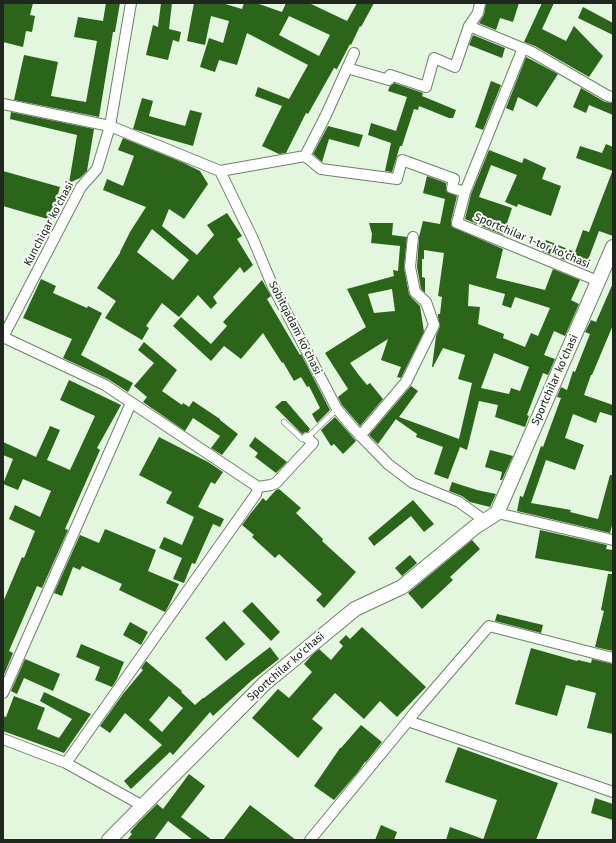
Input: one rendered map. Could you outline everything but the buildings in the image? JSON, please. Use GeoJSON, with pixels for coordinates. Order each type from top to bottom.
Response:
{"type":"FeatureCollection","features":[{"type":"Feature","properties":{"kind":"street","name":"Kunchiqar ko'chasi"},"geometry":{"type":"LineString","coordinates":[[3,337],[81,187],[97,169],[110,126],[131,3]]}},
{"type":"Feature","properties":{"kind":"street"},"geometry":{"type":"LineString","coordinates":[[347,68],[389,80],[390,75],[426,87],[434,58],[455,66],[469,26],[478,13],[480,3]]}},
{"type":"Feature","properties":{"kind":"street"},"geometry":{"type":"LineString","coordinates":[[469,26],[532,52],[608,96],[613,97]]}},
{"type":"Feature","properties":{"kind":"street"},"geometry":{"type":"LineString","coordinates":[[3,104],[110,126],[220,171],[305,156],[321,169],[397,179],[402,160],[454,179],[452,188],[466,190],[523,48]]}},
{"type":"Feature","properties":{"kind":"street"},"geometry":{"type":"LineString","coordinates":[[305,156],[326,115],[354,53]]}},
{"type":"Feature","properties":{"kind":"street","name":"Sobitqadam ko'chasi"},"geometry":{"type":"LineString","coordinates":[[220,171],[253,239],[273,287],[338,409],[360,436],[388,464],[413,483],[459,502],[484,520]]}},
{"type":"Feature","properties":{"kind":"street","name":"Sportchilar 1-tor ko‘chasi"},"geometry":{"type":"LineString","coordinates":[[466,190],[457,223],[598,281]]}},
{"type":"Feature","properties":{"kind":"street"},"geometry":{"type":"LineString","coordinates":[[360,436],[406,382],[434,325],[426,302],[415,292],[410,267],[413,237]]}},
{"type":"Feature","properties":{"kind":"street","name":"Sportchilar ko‘chasi"},"geometry":{"type":"LineString","coordinates":[[497,513],[612,251]]}},
{"type":"Feature","properties":{"kind":"street"},"geometry":{"type":"LineString","coordinates":[[3,337],[105,385],[258,487],[276,483],[314,443],[307,438]]}},
{"type":"Feature","properties":{"kind":"street"},"geometry":{"type":"LineString","coordinates":[[3,693],[131,403]]}},
{"type":"Feature","properties":{"kind":"street"},"geometry":{"type":"LineString","coordinates":[[66,763],[256,494],[258,487]]}},
{"type":"Feature","properties":{"kind":"street"},"geometry":{"type":"LineString","coordinates":[[484,520],[497,513],[613,540]]}},
{"type":"Feature","properties":{"kind":"street","name":"Sportchilar ko‘chasi"},"geometry":{"type":"LineString","coordinates":[[109,840],[265,683],[355,608],[402,587],[484,520]]}},
{"type":"Feature","properties":{"kind":"street"},"geometry":{"type":"LineString","coordinates":[[310,840],[414,713],[490,626],[613,658]]}},
{"type":"Feature","properties":{"kind":"street"},"geometry":{"type":"LineString","coordinates":[[408,721],[613,792]]}},
{"type":"Feature","properties":{"kind":"street"},"geometry":{"type":"LineString","coordinates":[[3,739],[66,763],[143,806]]}},
{"type":"Feature","properties":{"kind":"lane"},"geometry":{"type":"LineString","coordinates":[[284,422],[302,439],[307,438],[338,409]]}}]}
